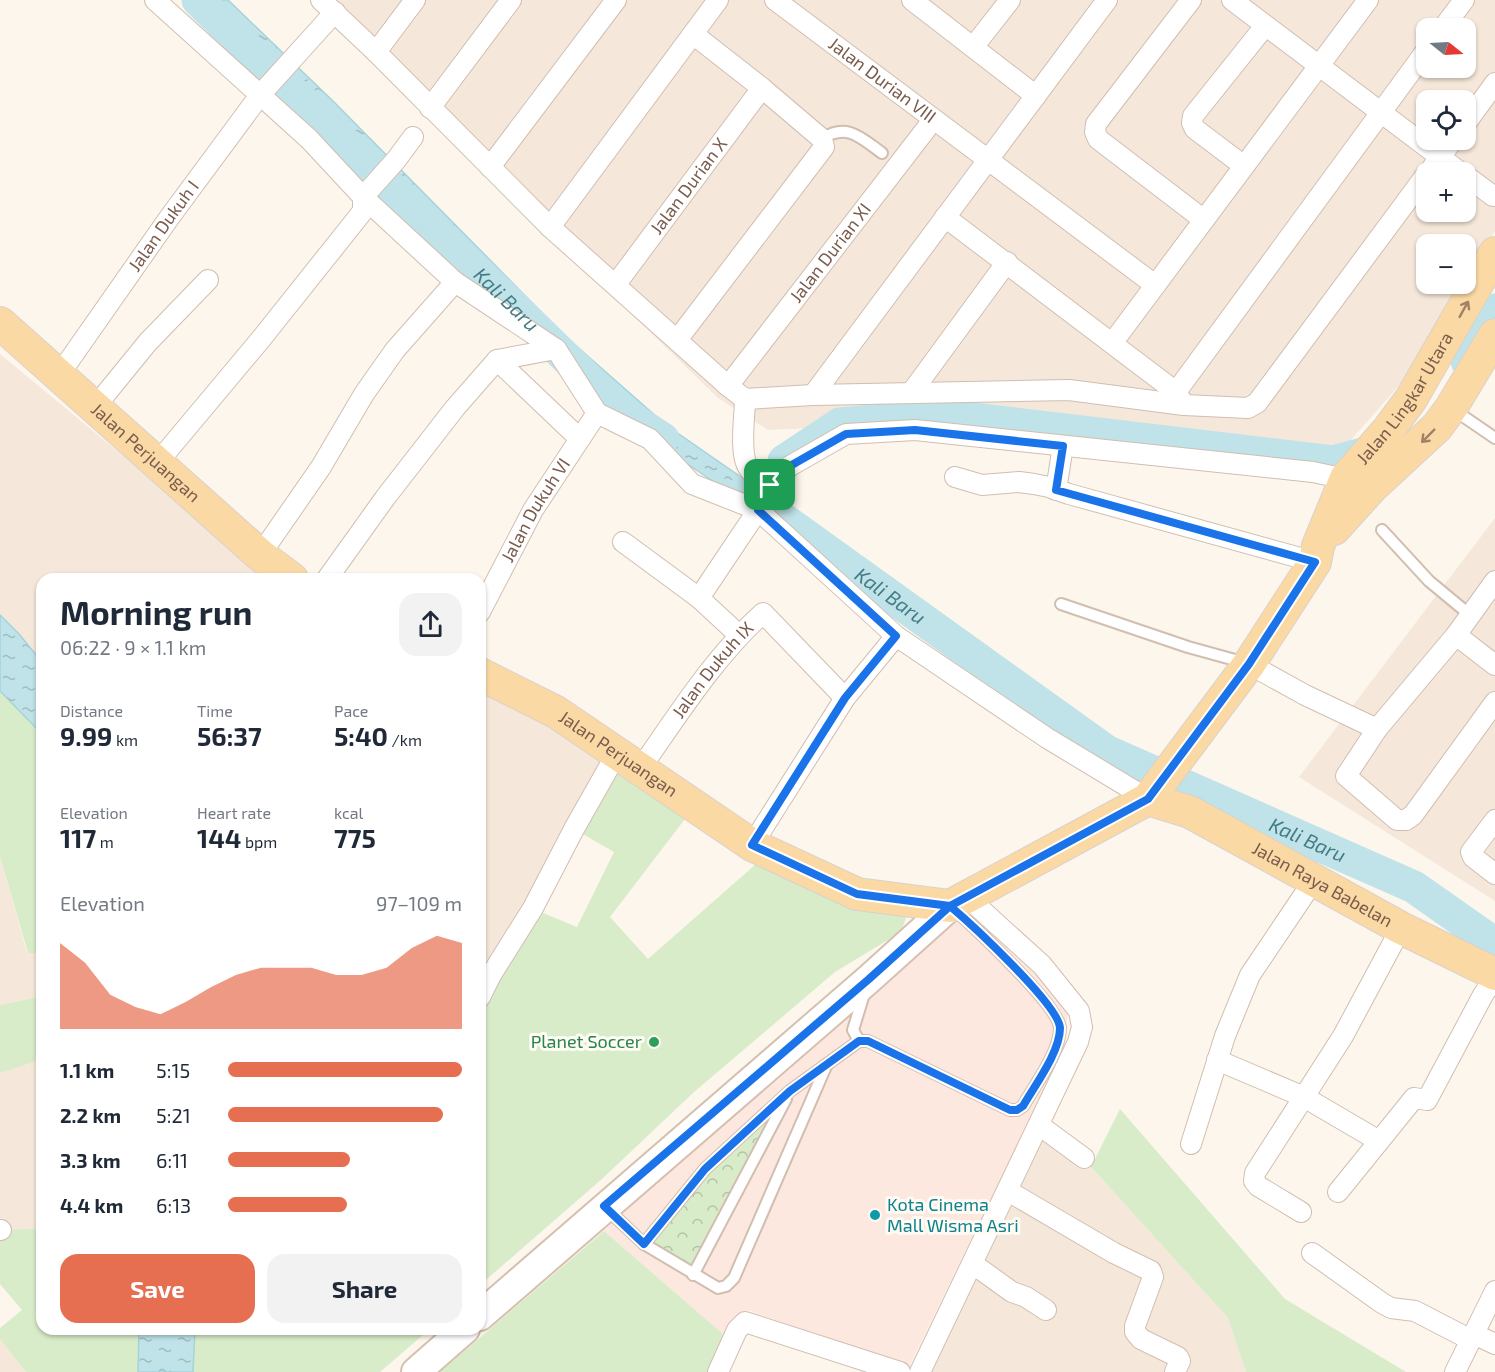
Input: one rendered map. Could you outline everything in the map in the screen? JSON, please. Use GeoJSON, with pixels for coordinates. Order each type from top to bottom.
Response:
{"type":"FeatureCollection","features":[{"type":"Feature","properties":{"kind":"main road","name":"Jalan Lingkar Utara"},"geometry":{"type":"LineString","coordinates":[[958,902],[1149,797],[1173,762],[1249,664],[1317,554],[1356,479],[1426,376],[1495,253]]}},
{"type":"Feature","properties":{"kind":"main road","name":"Jalan Perjuangan"},"geometry":{"type":"LineString","coordinates":[[0,323],[260,555],[284,573]]}},
{"type":"Feature","properties":{"kind":"main road","name":"Jalan Lingkar Utara"},"geometry":{"type":"LineString","coordinates":[[1356,479],[1437,427],[1495,335]]}},
{"type":"Feature","properties":{"kind":"main road","name":"Jalan Perjuangan"},"geometry":{"type":"LineString","coordinates":[[486,677],[556,712],[752,845],[857,894],[958,902]]}},
{"type":"Feature","properties":{"kind":"main road","name":"Jalan Raya Babelan"},"geometry":{"type":"LineString","coordinates":[[1149,797],[1190,812],[1401,928],[1495,976]]}},
{"type":"Feature","properties":{"kind":"street"},"geometry":{"type":"LineString","coordinates":[[155,0],[266,88],[363,197],[455,282],[556,349],[597,413],[650,439],[692,484],[764,490]]}},
{"type":"Feature","properties":{"kind":"street"},"geometry":{"type":"LineString","coordinates":[[376,52],[415,0]]}},
{"type":"Feature","properties":{"kind":"street"},"geometry":{"type":"LineString","coordinates":[[430,108],[511,0]]}},
{"type":"Feature","properties":{"kind":"street"},"geometry":{"type":"LineString","coordinates":[[490,167],[616,0]]}},
{"type":"Feature","properties":{"kind":"street"},"geometry":{"type":"LineString","coordinates":[[550,227],[718,0]]}},
{"type":"Feature","properties":{"kind":"street","name":"Jalan Durian VIII"},"geometry":{"type":"LineString","coordinates":[[775,0],[1155,285]]}},
{"type":"Feature","properties":{"kind":"street"},"geometry":{"type":"LineString","coordinates":[[912,0],[1036,96]]}},
{"type":"Feature","properties":{"kind":"street"},"geometry":{"type":"LineString","coordinates":[[974,46],[1010,0]]}},
{"type":"Feature","properties":{"kind":"street"},"geometry":{"type":"LineString","coordinates":[[813,395],[1107,0]]}},
{"type":"Feature","properties":{"kind":"street"},"geometry":{"type":"LineString","coordinates":[[1191,0],[1096,124],[1095,132],[1098,139],[1204,220]]}},
{"type":"Feature","properties":{"kind":"street"},"geometry":{"type":"LineString","coordinates":[[1232,0],[1381,113],[1426,162]]}},
{"type":"Feature","properties":{"kind":"street"},"geometry":{"type":"LineString","coordinates":[[1450,18],[1464,0]]}},
{"type":"Feature","properties":{"kind":"street"},"geometry":{"type":"LineString","coordinates":[[1113,342],[1365,1]]}},
{"type":"Feature","properties":{"kind":"street"},"geometry":{"type":"LineString","coordinates":[[328,6],[550,227],[728,386],[746,399],[813,395],[1069,390],[1180,398],[1235,409],[1248,408],[1257,403],[1416,190]]}},
{"type":"Feature","properties":{"kind":"street","name":"Jalan Dukuh I"},"geometry":{"type":"LineString","coordinates":[[59,375],[169,218],[266,88],[294,57],[328,6]]}},
{"type":"Feature","properties":{"kind":"street"},"geometry":{"type":"LineString","coordinates":[[1244,166],[1195,129],[1192,123],[1193,116],[1265,26]]}},
{"type":"Feature","properties":{"kind":"street"},"geometry":{"type":"LineString","coordinates":[[677,340],[824,147],[822,139],[693,34]]}},
{"type":"Feature","properties":{"kind":"street"},"geometry":{"type":"LineString","coordinates":[[1180,398],[1416,65]]}},
{"type":"Feature","properties":{"kind":"street"},"geometry":{"type":"LineString","coordinates":[[1476,109],[1495,83]]}},
{"type":"Feature","properties":{"kind":"street","name":"Jalan Durian X"},"geometry":{"type":"LineString","coordinates":[[616,284],[762,88]]}},
{"type":"Feature","properties":{"kind":"street","name":"Jalan Durian XI"},"geometry":{"type":"LineString","coordinates":[[728,386],[933,120]]}},
{"type":"Feature","properties":{"kind":"street"},"geometry":{"type":"LineString","coordinates":[[158,462],[261,339],[363,211],[363,197],[413,137]]}},
{"type":"Feature","properties":{"kind":"street"},"geometry":{"type":"LineString","coordinates":[[1476,183],[1493,196]]}},
{"type":"Feature","properties":{"kind":"street"},"geometry":{"type":"LineString","coordinates":[[945,217],[1113,342],[1180,398]]}},
{"type":"Feature","properties":{"kind":"street"},"geometry":{"type":"LineString","coordinates":[[911,393],[1007,262]]}},
{"type":"Feature","properties":{"kind":"street"},"geometry":{"type":"LineString","coordinates":[[95,407],[148,342],[208,280]]}},
{"type":"Feature","properties":{"kind":"street"},"geometry":{"type":"LineString","coordinates":[[260,555],[321,467],[364,394],[395,350],[455,282]]}},
{"type":"Feature","properties":{"kind":"street"},"geometry":{"type":"LineString","coordinates":[[331,573],[385,498],[455,408],[497,360],[556,349]]}},
{"type":"Feature","properties":{"kind":"street"},"geometry":{"type":"LineString","coordinates":[[497,360],[580,439]]}},
{"type":"Feature","properties":{"kind":"street"},"geometry":{"type":"LineString","coordinates":[[746,399],[744,450],[747,466],[764,490],[896,636],[1047,738],[1149,797]]}},
{"type":"Feature","properties":{"kind":"street","name":"Jalan Dukuh VI"},"geometry":{"type":"LineString","coordinates":[[486,600],[533,510],[597,413]]}},
{"type":"Feature","properties":{"kind":"street"},"geometry":{"type":"LineString","coordinates":[[699,598],[764,490],[790,466],[846,434],[915,430],[1275,468],[1356,479]]}},
{"type":"Feature","properties":{"kind":"street"},"geometry":{"type":"LineString","coordinates":[[1056,490],[1063,446]]}},
{"type":"Feature","properties":{"kind":"street"},"geometry":{"type":"LineString","coordinates":[[955,477],[982,485],[1020,482],[1317,554]]}},
{"type":"Feature","properties":{"kind":"street"},"geometry":{"type":"LineString","coordinates":[[623,542],[699,598],[739,635]]}},
{"type":"Feature","properties":{"kind":"street"},"geometry":{"type":"LineString","coordinates":[[1495,581],[1456,635],[1377,729],[1346,776],[1397,820],[1406,820],[1413,815],[1495,702]]}},
{"type":"Feature","properties":{"kind":"street","name":"Jalan Dukuh IX"},"geometry":{"type":"LineString","coordinates":[[486,985],[628,761],[691,696],[739,635],[763,613],[845,698]]}},
{"type":"Feature","properties":{"kind":"street"},"geometry":{"type":"LineString","coordinates":[[1456,635],[1495,665]]}},
{"type":"Feature","properties":{"kind":"street"},"geometry":{"type":"LineString","coordinates":[[752,845],[845,698],[896,636]]}},
{"type":"Feature","properties":{"kind":"street"},"geometry":{"type":"LineString","coordinates":[[1249,664],[1305,695],[1377,729]]}},
{"type":"Feature","properties":{"kind":"street"},"geometry":{"type":"LineString","coordinates":[[1495,819],[1471,852],[1495,874]]}},
{"type":"Feature","properties":{"kind":"street"},"geometry":{"type":"LineString","coordinates":[[1191,1144],[1225,1036],[1250,975],[1314,880]]}},
{"type":"Feature","properties":{"kind":"street"},"geometry":{"type":"LineString","coordinates":[[486,1311],[604,1206],[958,902],[1042,965],[1080,1011],[1082,1027],[1078,1042],[920,1372]]}},
{"type":"Feature","properties":{"kind":"street"},"geometry":{"type":"LineString","coordinates":[[1301,1212],[1258,1186],[1254,1181],[1255,1173],[1343,1036],[1401,928]]}},
{"type":"Feature","properties":{"kind":"street"},"geometry":{"type":"LineString","coordinates":[[1338,1192],[1414,1098],[1427,1100],[1495,976]]}},
{"type":"Feature","properties":{"kind":"street"},"geometry":{"type":"LineString","coordinates":[[1217,1060],[1304,1097],[1379,1141]]}},
{"type":"Feature","properties":{"kind":"street"},"geometry":{"type":"LineString","coordinates":[[1039,1125],[1084,1158]]}},
{"type":"Feature","properties":{"kind":"street"},"geometry":{"type":"LineString","coordinates":[[1008,1191],[1114,1253],[1151,1271],[1153,1277],[1135,1326],[1135,1332],[1141,1339],[1178,1357],[1180,1361],[1175,1372]]}},
{"type":"Feature","properties":{"kind":"street"},"geometry":{"type":"LineString","coordinates":[[1312,1253],[1391,1308],[1415,1311],[1473,1337],[1495,1344]]}},
{"type":"Feature","properties":{"kind":"street"},"geometry":{"type":"LineString","coordinates":[[973,1264],[1012,1292],[1026,1297],[1046,1310]]}},
{"type":"Feature","properties":{"kind":"street"},"geometry":{"type":"LineString","coordinates":[[1455,1372],[1495,1291]]}},
{"type":"Feature","properties":{"kind":"street"},"geometry":{"type":"LineString","coordinates":[[718,1372],[737,1330],[745,1322],[900,1372]]}},
{"type":"Feature","properties":{"kind":"street"},"geometry":{"type":"LineString","coordinates":[[416,1372],[458,1335]]}},
{"type":"Feature","properties":{"kind":"lane"},"geometry":{"type":"LineString","coordinates":[[822,139],[835,132],[847,131],[859,136],[882,153]]}},
{"type":"Feature","properties":{"kind":"lane"},"geometry":{"type":"LineString","coordinates":[[1451,408],[1495,438]]}},
{"type":"Feature","properties":{"kind":"lane"},"geometry":{"type":"LineString","coordinates":[[1382,530],[1429,581],[1470,615]]}},
{"type":"Feature","properties":{"kind":"lane"},"geometry":{"type":"LineString","coordinates":[[1060,604],[1188,647],[1249,664]]}},
{"type":"Feature","properties":{"kind":"lane"},"geometry":{"type":"LineString","coordinates":[[644,1244],[705,1169],[790,1091],[859,1041],[868,1041],[1010,1110],[1017,1110],[1023,1106],[1055,1050],[1060,1026],[1049,1006],[975,927],[958,902]]}},
{"type":"Feature","properties":{"kind":"lane"},"geometry":{"type":"LineString","coordinates":[[859,1041],[853,1029],[869,979]]}},
{"type":"Feature","properties":{"kind":"lane"},"geometry":{"type":"LineString","coordinates":[[604,1206],[644,1244],[718,1288],[726,1286],[734,1278],[827,1064]]}},
{"type":"Feature","properties":{"kind":"lane"},"geometry":{"type":"LineString","coordinates":[[693,1275],[790,1091]]}},
{"type":"Feature","properties":{"kind":"shaded area"},"geometry":{"type":"Polygon","coordinates":[[[309,0],[1495,0],[1495,231],[1476,264],[1476,234],[1416,234],[1416,294],[1459,294],[1420,362],[1334,459],[922,423],[768,430],[718,398],[309,0]]]}},
{"type":"Feature","properties":{"kind":"shaded area"},"geometry":{"type":"Polygon","coordinates":[[[0,354],[263,573],[36,573],[36,655],[0,615],[0,354]]]}},
{"type":"Feature","properties":{"kind":"shaded area"},"geometry":{"type":"Polygon","coordinates":[[[1495,518],[1495,901],[1299,777],[1495,518]]]}},
{"type":"Feature","properties":{"kind":"shaded area"},"geometry":{"type":"Polygon","coordinates":[[[486,693],[526,712],[615,763],[486,998],[486,693]]]}},
{"type":"Feature","properties":{"kind":"shaded area"},"geometry":{"type":"Polygon","coordinates":[[[0,857],[27,953],[36,953],[36,997],[0,1005],[0,857]]]}},
{"type":"Feature","properties":{"kind":"shaded area"},"geometry":{"type":"Polygon","coordinates":[[[971,910],[1047,981],[1068,1014],[1060,1056],[908,1369],[748,1310],[723,1334],[604,1231],[775,1073],[971,910]]]}},
{"type":"Feature","properties":{"kind":"shaded area"},"geometry":{"type":"Polygon","coordinates":[[[36,1059],[36,1228],[0,1230],[0,1072],[36,1059]]]}},
{"type":"Feature","properties":{"kind":"shaded area"},"geometry":{"type":"Polygon","coordinates":[[[1047,1132],[1091,1167],[1228,1318],[1246,1372],[932,1372],[1047,1132]]]}},
{"type":"Feature","properties":{"kind":"shaded area"},"geometry":{"type":"Polygon","coordinates":[[[0,1339],[9,1350],[26,1372],[0,1372],[0,1339]]]}},
{"type":"Feature","properties":{"kind":"green space"},"geometry":{"type":"Polygon","coordinates":[[[0,691],[36,727],[36,953],[28,953],[0,857],[0,691]]]}},
{"type":"Feature","properties":{"kind":"green space"},"geometry":{"type":"Polygon","coordinates":[[[618,765],[688,815],[610,917],[648,959],[756,864],[908,912],[901,932],[835,972],[694,1092],[603,1178],[486,1280],[486,998],[536,910],[577,927],[614,852],[581,833],[618,765]]]}},
{"type":"Feature","properties":{"kind":"green space"},"geometry":{"type":"Polygon","coordinates":[[[36,997],[36,1061],[0,1073],[0,1005],[36,997]]]}},
{"type":"Feature","properties":{"kind":"green space"},"geometry":{"type":"Polygon","coordinates":[[[790,1091],[693,1275],[644,1244],[705,1169],[790,1091]]]}},
{"type":"Feature","properties":{"kind":"green space"},"geometry":{"type":"Polygon","coordinates":[[[1120,1109],[1285,1299],[1406,1372],[1246,1372],[1228,1318],[1091,1167],[1120,1109]]]}},
{"type":"Feature","properties":{"kind":"green space"},"geometry":{"type":"Polygon","coordinates":[[[36,1228],[36,1335],[139,1335],[138,1372],[26,1372],[0,1339],[0,1328],[22,1310],[0,1284],[0,1230],[36,1228]]]}},
{"type":"Feature","properties":{"kind":"green space"},"geometry":{"type":"Polygon","coordinates":[[[604,1231],[723,1334],[709,1372],[440,1372],[483,1335],[486,1335],[486,1332],[604,1231]]]}},
{"type":"Feature","properties":{"kind":"green space"},"geometry":{"type":"Polygon","coordinates":[[[195,1335],[423,1335],[380,1372],[193,1372],[195,1335]]]}},
{"type":"Feature","properties":{"kind":"water"},"geometry":{"type":"Polygon","coordinates":[[[200,0],[228,0],[335,103],[565,336],[666,425],[761,491],[753,508],[650,439],[556,349],[434,220],[200,0]]]}},
{"type":"Feature","properties":{"kind":"water"},"geometry":{"type":"Polygon","coordinates":[[[0,615],[36,655],[36,728],[0,691],[0,615]]]}},
{"type":"Feature","properties":{"kind":"water"},"geometry":{"type":"Polygon","coordinates":[[[139,1335],[195,1335],[193,1372],[138,1372],[139,1335]]]}},
{"type":"Feature","properties":{"kind":"waterway","name":"Kali Baru"},"geometry":{"type":"LineString","coordinates":[[198,0],[623,413],[663,439]]}},
{"type":"Feature","properties":{"kind":"waterway"},"geometry":{"type":"LineString","coordinates":[[1467,361],[1495,310]]}},
{"type":"Feature","properties":{"kind":"waterway"},"geometry":{"type":"LineString","coordinates":[[784,461],[840,424],[940,415],[1333,462],[1385,448]]}},
{"type":"Feature","properties":{"kind":"waterway","name":"Kali Baru"},"geometry":{"type":"LineString","coordinates":[[744,491],[1106,751],[1414,887],[1495,944]]}},
{"type":"Feature","properties":{"kind":"place","name":"Planet Soccer"},"geometry":{"type":"Point","coordinates":[654,1042]}},
{"type":"Feature","properties":{"kind":"place","name":"Kota Cinema Mall Wisma Asri"},"geometry":{"type":"Point","coordinates":[875,1215]}},
{"type":"Feature","properties":{"kind":"route"},"geometry":{"type":"LineString","coordinates":[[770,485],[758,510],[896,636],[845,698],[752,845],[857,894],[950,906],[869,979],[604,1206],[644,1244],[705,1169],[790,1091],[859,1041],[868,1041],[1010,1110],[1017,1110],[1023,1106],[1055,1050],[1060,1026],[1049,1006],[975,927],[950,906],[1148,799],[1173,762],[1249,664],[1315,562],[1056,490],[1063,446],[915,430],[846,434],[790,466],[770,485]]}}]}
